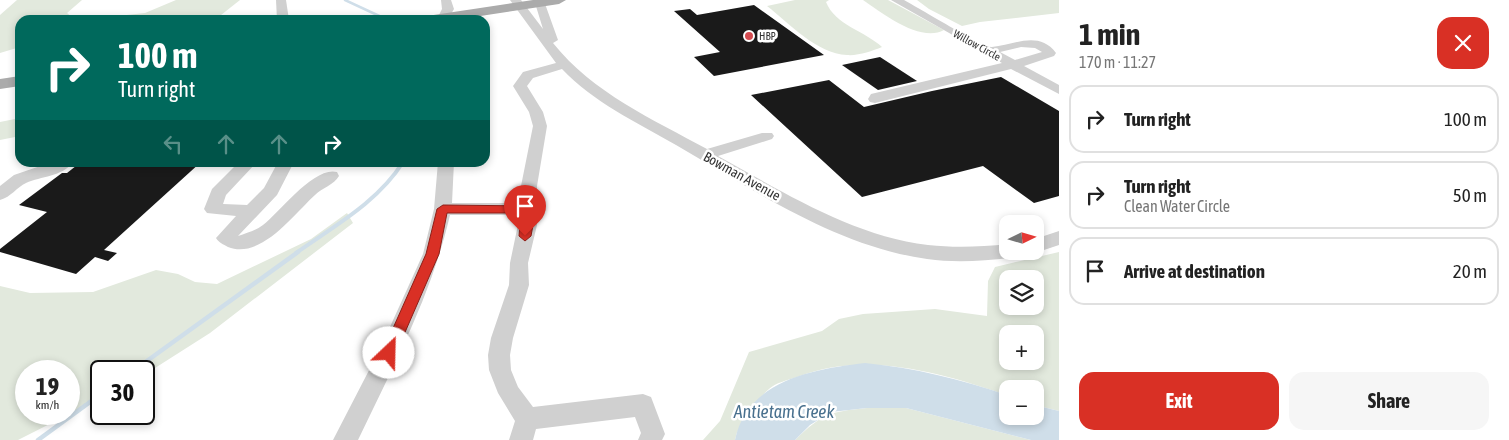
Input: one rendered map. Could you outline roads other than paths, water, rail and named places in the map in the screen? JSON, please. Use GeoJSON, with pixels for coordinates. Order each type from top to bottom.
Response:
{"type":"FeatureCollection","features":[{"type":"Feature","properties":{"kind":"main road"},"geometry":{"type":"LineString","coordinates":[[455,15],[518,3],[540,3],[559,0]]}},
{"type":"Feature","properties":{"kind":"main road"},"geometry":{"type":"LineString","coordinates":[[0,84],[15,82]]}},
{"type":"Feature","properties":{"kind":"street"},"geometry":{"type":"LineString","coordinates":[[281,0],[282,15]]}},
{"type":"Feature","properties":{"kind":"street"},"geometry":{"type":"LineString","coordinates":[[445,15],[448,9],[446,0]]}},
{"type":"Feature","properties":{"kind":"street","name":"Willow Circle"},"geometry":{"type":"LineString","coordinates":[[896,0],[1059,90]]}},
{"type":"Feature","properties":{"kind":"street","name":"Bowman Avenue"},"geometry":{"type":"LineString","coordinates":[[518,3],[563,62],[601,95],[802,208],[833,224],[872,239],[914,250],[956,255],[999,252]]}},
{"type":"Feature","properties":{"kind":"street"},"geometry":{"type":"LineString","coordinates":[[540,3],[548,32],[563,62],[528,76],[520,86],[536,112],[540,126],[527,209],[528,225],[519,263],[519,285],[502,338],[499,355],[500,370],[524,430],[643,405],[652,434],[650,440]]}},
{"type":"Feature","properties":{"kind":"street"},"geometry":{"type":"LineString","coordinates":[[989,51],[1051,39]]}},
{"type":"Feature","properties":{"kind":"street"},"geometry":{"type":"LineString","coordinates":[[974,43],[992,40],[1008,48]]}},
{"type":"Feature","properties":{"kind":"street"},"geometry":{"type":"LineString","coordinates":[[875,99],[876,97],[1050,53],[1046,48],[1034,43]]}},
{"type":"Feature","properties":{"kind":"street"},"geometry":{"type":"LineString","coordinates":[[705,154],[767,136]]}},
{"type":"Feature","properties":{"kind":"street"},"geometry":{"type":"LineString","coordinates":[[0,194],[20,179],[56,167]]}},
{"type":"Feature","properties":{"kind":"street"},"geometry":{"type":"LineString","coordinates":[[244,167],[218,193],[213,209],[253,210]]}},
{"type":"Feature","properties":{"kind":"street"},"geometry":{"type":"LineString","coordinates":[[283,167],[271,191],[225,238],[237,242],[258,237],[270,229],[310,190],[331,176]]}},
{"type":"Feature","properties":{"kind":"street"},"geometry":{"type":"LineString","coordinates":[[346,440],[389,353],[432,254],[443,209],[446,167]]}},
{"type":"Feature","properties":{"kind":"street"},"geometry":{"type":"LineString","coordinates":[[443,209],[527,209]]}},
{"type":"Feature","properties":{"kind":"street"},"geometry":{"type":"LineString","coordinates":[[1044,243],[1059,238]]}},
{"type":"Feature","properties":{"kind":"water","name":"Antietam Creek"},"geometry":{"type":"Polygon","coordinates":[[[865,363],[902,368],[937,375],[999,392],[999,425],[1044,425],[1044,407],[1059,411],[1059,440],[1031,440],[906,408],[867,408],[831,412],[810,425],[795,440],[735,440],[742,420],[753,404],[768,391],[785,381],[805,374],[865,363]]]}},
{"type":"Feature","properties":{"kind":"waterway"},"geometry":{"type":"LineString","coordinates":[[345,0],[377,15]]}},
{"type":"Feature","properties":{"kind":"waterway"},"geometry":{"type":"LineString","coordinates":[[296,253],[368,201],[399,167]]}},
{"type":"Feature","properties":{"kind":"waterway"},"geometry":{"type":"LineString","coordinates":[[148,360],[298,252]]}},
{"type":"Feature","properties":{"kind":"waterway"},"geometry":{"type":"LineString","coordinates":[[38,440],[90,402]]}},
{"type":"Feature","properties":{"kind":"place","name":"HBP"},"geometry":{"type":"Point","coordinates":[749,36]}}]}
